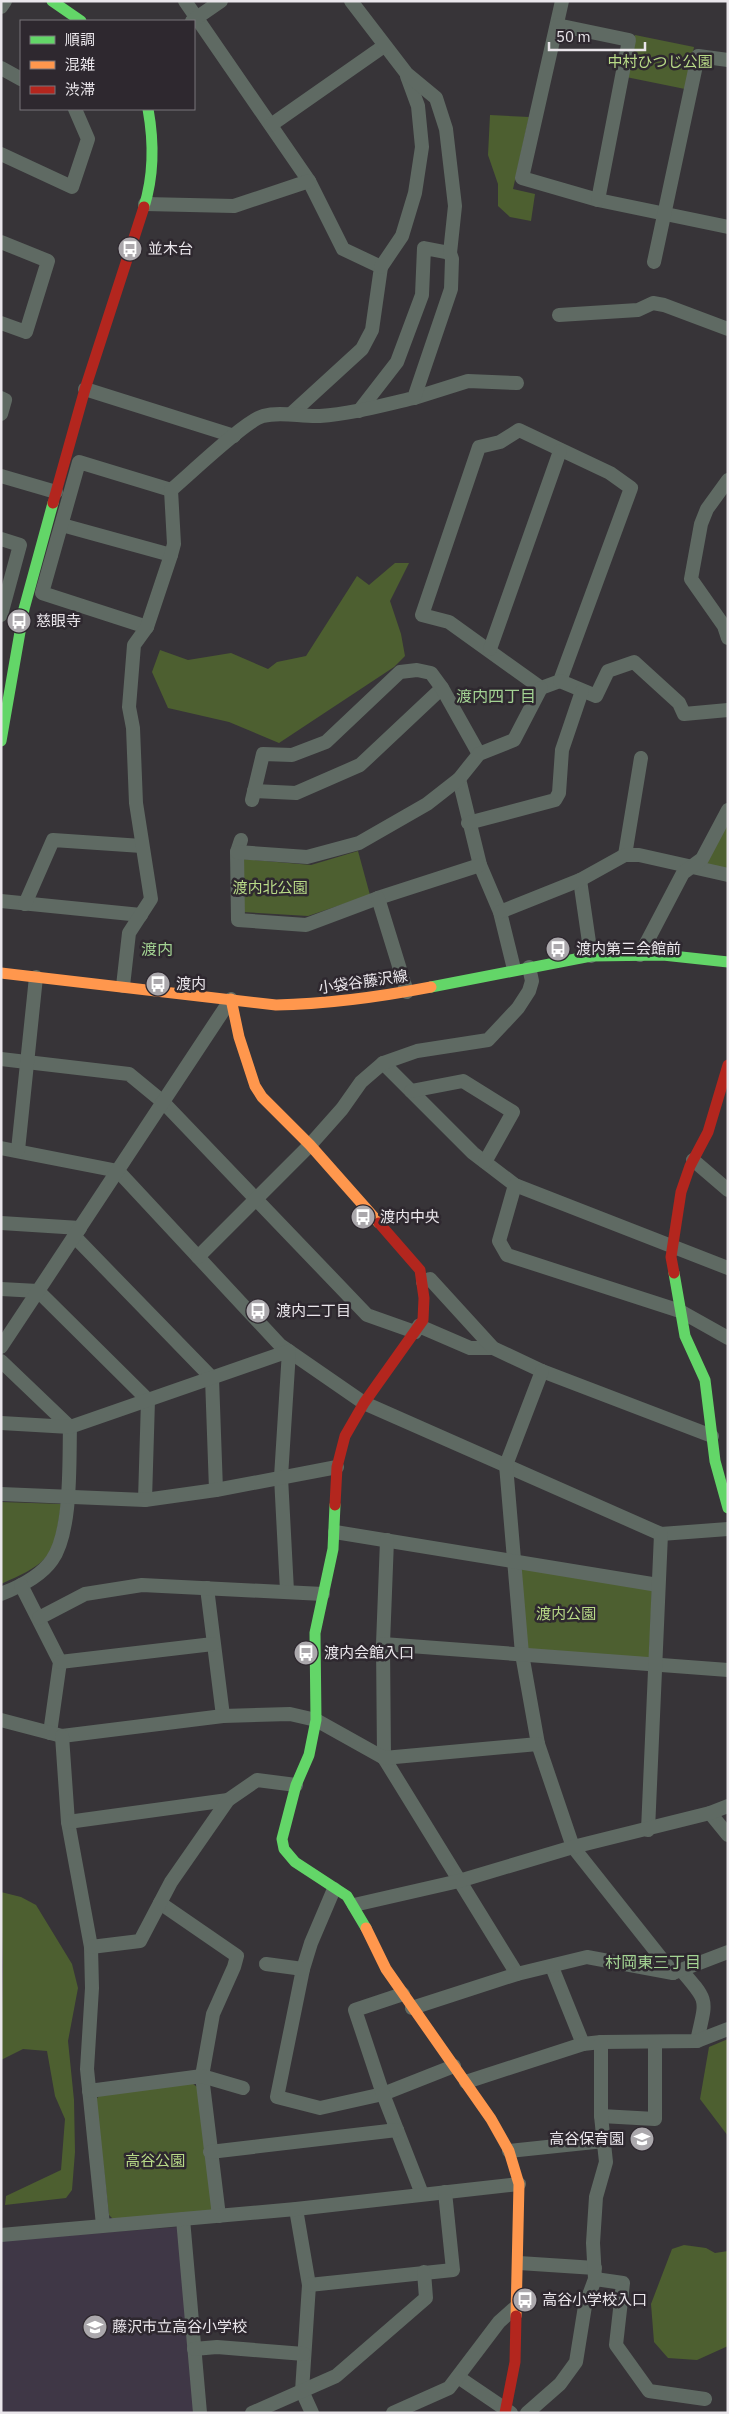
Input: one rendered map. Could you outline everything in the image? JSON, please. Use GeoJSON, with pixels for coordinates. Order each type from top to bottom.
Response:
{"type":"FeatureCollection","features":[{"type":"Feature","properties":{"kind":"street"},"geometry":{"type":"LineString","coordinates":[[1,6],[5,1]]}},
{"type":"Feature","properties":{"kind":"street"},"geometry":{"type":"LineString","coordinates":[[52,1],[80,20]]}},
{"type":"Feature","properties":{"kind":"street"},"geometry":{"type":"LineString","coordinates":[[185,1],[194,20],[221,1]]}},
{"type":"Feature","properties":{"kind":"street"},"geometry":{"type":"LineString","coordinates":[[351,1],[407,74],[436,98],[446,129],[455,206],[450,253],[452,259],[451,289],[414,398]]}},
{"type":"Feature","properties":{"kind":"street"},"geometry":{"type":"LineString","coordinates":[[562,1],[522,178],[598,200],[728,227]]}},
{"type":"Feature","properties":{"kind":"street"},"geometry":{"type":"LineString","coordinates":[[195,21],[310,181],[342,249],[382,267]]}},
{"type":"Feature","properties":{"kind":"street"},"geometry":{"type":"LineString","coordinates":[[557,25],[628,40],[598,200]]}},
{"type":"Feature","properties":{"kind":"street"},"geometry":{"type":"LineString","coordinates":[[271,126],[384,46]]}},
{"type":"Feature","properties":{"kind":"street"},"geometry":{"type":"LineString","coordinates":[[654,262],[698,56],[728,60]]}},
{"type":"Feature","properties":{"kind":"street"},"geometry":{"type":"LineString","coordinates":[[1,68],[20,78]]}},
{"type":"Feature","properties":{"kind":"street"},"geometry":{"type":"LineString","coordinates":[[291,414],[362,349],[372,330],[382,267],[402,236],[415,193],[422,147],[418,106],[407,74]]}},
{"type":"Feature","properties":{"kind":"street"},"geometry":{"type":"LineString","coordinates":[[1,154],[72,187],[88,139],[75,110]]}},
{"type":"Feature","properties":{"kind":"street"},"geometry":{"type":"LineString","coordinates":[[1,741],[24,609],[85,389],[145,204],[152,167],[153,135],[148,110]]}},
{"type":"Feature","properties":{"kind":"street"},"geometry":{"type":"LineString","coordinates":[[145,204],[234,206],[310,181]]}},
{"type":"Feature","properties":{"kind":"street"},"geometry":{"type":"LineString","coordinates":[[1,242],[48,261],[26,332],[1,323]]}},
{"type":"Feature","properties":{"kind":"street"},"geometry":{"type":"LineString","coordinates":[[359,411],[398,362],[422,295],[424,248],[450,253]]}},
{"type":"Feature","properties":{"kind":"street"},"geometry":{"type":"LineString","coordinates":[[559,314],[638,310],[654,303],[728,329]]}},
{"type":"Feature","properties":{"kind":"street"},"geometry":{"type":"LineString","coordinates":[[171,490],[234,436],[262,416],[291,414],[319,416],[359,411],[414,398],[468,381],[517,383]]}},
{"type":"Feature","properties":{"kind":"street"},"geometry":{"type":"LineString","coordinates":[[85,389],[234,436]]}},
{"type":"Feature","properties":{"kind":"street"},"geometry":{"type":"LineString","coordinates":[[1,398],[5,400],[1,414]]}},
{"type":"Feature","properties":{"kind":"street"},"geometry":{"type":"LineString","coordinates":[[541,688],[490,649],[449,622],[422,615],[479,447],[500,442],[519,430],[610,472],[631,488],[560,681]]}},
{"type":"Feature","properties":{"kind":"street"},"geometry":{"type":"LineString","coordinates":[[490,649],[560,450]]}},
{"type":"Feature","properties":{"kind":"street"},"geometry":{"type":"LineString","coordinates":[[147,627],[42,593],[80,462],[171,490]]}},
{"type":"Feature","properties":{"kind":"street"},"geometry":{"type":"LineString","coordinates":[[1,476],[56,492]]}},
{"type":"Feature","properties":{"kind":"street"},"geometry":{"type":"LineString","coordinates":[[728,480],[707,509],[701,524],[691,580],[724,626],[728,638]]}},
{"type":"Feature","properties":{"kind":"street"},"geometry":{"type":"LineString","coordinates":[[123,986],[129,933],[151,899],[136,803],[133,728],[129,707],[134,644],[147,627],[174,544],[171,490]]}},
{"type":"Feature","properties":{"kind":"street"},"geometry":{"type":"LineString","coordinates":[[62,525],[171,556]]}},
{"type":"Feature","properties":{"kind":"street"},"geometry":{"type":"LineString","coordinates":[[1,539],[20,545],[2,610]]}},
{"type":"Feature","properties":{"kind":"street"},"geometry":{"type":"LineString","coordinates":[[480,865],[378,898],[306,925],[238,920],[239,846],[308,857],[359,843],[426,804],[459,779],[479,754],[514,740],[541,688],[560,681],[582,692],[596,696],[608,671],[634,662],[679,702],[684,714],[728,710]]}},
{"type":"Feature","properties":{"kind":"street"},"geometry":{"type":"LineString","coordinates":[[442,688],[360,765],[296,793],[253,796],[263,754],[292,755],[326,742],[400,672],[417,670],[431,673],[442,688],[479,754]]}},
{"type":"Feature","properties":{"kind":"street"},"geometry":{"type":"LineString","coordinates":[[468,823],[555,800],[559,793],[562,750],[582,692]]}},
{"type":"Feature","properties":{"kind":"street"},"geometry":{"type":"LineString","coordinates":[[625,856],[641,758]]}},
{"type":"Feature","properties":{"kind":"street"},"geometry":{"type":"LineString","coordinates":[[459,779],[468,823],[480,865],[500,912],[514,969]]}},
{"type":"Feature","properties":{"kind":"street"},"geometry":{"type":"LineString","coordinates":[[640,955],[683,873],[702,859],[728,810]]}},
{"type":"Feature","properties":{"kind":"street"},"geometry":{"type":"LineString","coordinates":[[25,904],[53,840],[142,846]]}},
{"type":"Feature","properties":{"kind":"street"},"geometry":{"type":"LineString","coordinates":[[500,912],[580,880],[625,856],[639,855],[728,876]]}},
{"type":"Feature","properties":{"kind":"street"},"geometry":{"type":"LineString","coordinates":[[580,880],[591,956]]}},
{"type":"Feature","properties":{"kind":"street"},"geometry":{"type":"LineString","coordinates":[[378,898],[407,992]]}},
{"type":"Feature","properties":{"kind":"street"},"geometry":{"type":"LineString","coordinates":[[1,901],[141,915]]}},
{"type":"Feature","properties":{"kind":"street","name":"小袋谷藤沢線"},"geometry":{"type":"LineString","coordinates":[[1,973],[276,1005],[321,1004],[407,992],[514,969],[591,956],[640,955],[728,962]]}},
{"type":"Feature","properties":{"kind":"street"},"geometry":{"type":"LineString","coordinates":[[198,1257],[310,1145],[342,1109],[361,1082],[383,1063],[417,1051],[488,1040],[518,1008],[529,991],[532,981],[529,967]]}},
{"type":"Feature","properties":{"kind":"street"},"geometry":{"type":"LineString","coordinates":[[18,1150],[36,977]]}},
{"type":"Feature","properties":{"kind":"street"},"geometry":{"type":"LineString","coordinates":[[1,1347],[231,999]]}},
{"type":"Feature","properties":{"kind":"street"},"geometry":{"type":"LineString","coordinates":[[231,999],[238,1037],[255,1086],[262,1097],[310,1145],[420,1270],[423,1282],[423,1320],[364,1403],[345,1436],[337,1467],[336,1532],[315,1633],[316,1720],[309,1755],[296,1785],[282,1838],[284,1849],[302,1868],[347,1896],[354,1905],[386,1969],[466,2082],[491,2119],[509,2151],[519,2184],[519,2263],[515,2362],[507,2412],[458,2377]]}},
{"type":"Feature","properties":{"kind":"street"},"geometry":{"type":"LineString","coordinates":[[1,1059],[129,1074],[163,1102],[366,1315],[417,1329],[470,1348],[493,1348]]}},
{"type":"Feature","properties":{"kind":"street"},"geometry":{"type":"LineString","coordinates":[[383,1063],[485,1162],[515,1185],[728,1268]]}},
{"type":"Feature","properties":{"kind":"street"},"geometry":{"type":"LineString","coordinates":[[727,1067],[708,1132],[693,1160],[681,1192],[671,1245],[671,1257],[685,1336],[705,1380],[712,1436],[722,1463],[728,1508]]}},
{"type":"Feature","properties":{"kind":"street"},"geometry":{"type":"LineString","coordinates":[[411,1092],[463,1081],[512,1112],[485,1162]]}},
{"type":"Feature","properties":{"kind":"street"},"geometry":{"type":"LineString","coordinates":[[1,1148],[118,1171],[280,1345],[364,1403],[661,1534],[728,1529]]}},
{"type":"Feature","properties":{"kind":"street"},"geometry":{"type":"LineString","coordinates":[[693,1160],[728,1190]]}},
{"type":"Feature","properties":{"kind":"street"},"geometry":{"type":"LineString","coordinates":[[515,1185],[499,1241],[507,1255],[680,1311],[728,1338]]}},
{"type":"Feature","properties":{"kind":"street"},"geometry":{"type":"LineString","coordinates":[[1,1223],[77,1232],[212,1378],[216,1490]]}},
{"type":"Feature","properties":{"kind":"street"},"geometry":{"type":"LineString","coordinates":[[423,1282],[430,1279],[493,1348],[542,1371],[712,1436]]}},
{"type":"Feature","properties":{"kind":"street"},"geometry":{"type":"LineString","coordinates":[[1,1290],[38,1292],[148,1400],[145,1500]]}},
{"type":"Feature","properties":{"kind":"street"},"geometry":{"type":"LineString","coordinates":[[1,1423],[70,1427],[289,1352]]}},
{"type":"Feature","properties":{"kind":"street"},"geometry":{"type":"LineString","coordinates":[[287,1591],[281,1477],[289,1352]]}},
{"type":"Feature","properties":{"kind":"street"},"geometry":{"type":"LineString","coordinates":[[1,1360],[70,1427],[68,1498],[62,1540],[52,1560],[22,1585],[1,1594]]}},
{"type":"Feature","properties":{"kind":"street"},"geometry":{"type":"LineString","coordinates":[[542,1371],[506,1465],[522,1654],[538,1744],[573,1847],[677,1972],[702,1993],[705,2004],[697,2041]]}},
{"type":"Feature","properties":{"kind":"street"},"geometry":{"type":"LineString","coordinates":[[1,1494],[145,1500],[216,1490],[337,1467]]}},
{"type":"Feature","properties":{"kind":"street"},"geometry":{"type":"LineString","coordinates":[[336,1532],[513,1559],[658,1585]]}},
{"type":"Feature","properties":{"kind":"street"},"geometry":{"type":"LineString","coordinates":[[648,1830],[661,1534]]}},
{"type":"Feature","properties":{"kind":"street"},"geometry":{"type":"LineString","coordinates":[[384,1758],[383,1644],[387,1540]]}},
{"type":"Feature","properties":{"kind":"street"},"geometry":{"type":"LineString","coordinates":[[22,1585],[60,1662],[56,1734],[68,1822],[91,1947],[92,1988],[87,2069],[103,2226]]}},
{"type":"Feature","properties":{"kind":"street"},"geometry":{"type":"LineString","coordinates":[[39,1618],[85,1594],[113,1588],[142,1585],[323,1594]]}},
{"type":"Feature","properties":{"kind":"street"},"geometry":{"type":"LineString","coordinates":[[207,1588],[223,1716]]}},
{"type":"Feature","properties":{"kind":"street"},"geometry":{"type":"LineString","coordinates":[[60,1662],[213,1644]]}},
{"type":"Feature","properties":{"kind":"street"},"geometry":{"type":"LineString","coordinates":[[383,1644],[728,1670]]}},
{"type":"Feature","properties":{"kind":"street"},"geometry":{"type":"LineString","coordinates":[[1,1720],[56,1734],[223,1716],[290,1714],[316,1720],[384,1758],[517,1974]]}},
{"type":"Feature","properties":{"kind":"street"},"geometry":{"type":"LineString","coordinates":[[384,1758],[538,1744]]}},
{"type":"Feature","properties":{"kind":"street"},"geometry":{"type":"LineString","coordinates":[[91,1947],[140,1941],[171,1882],[228,1800],[257,1780],[296,1785]]}},
{"type":"Feature","properties":{"kind":"street"},"geometry":{"type":"LineString","coordinates":[[68,1822],[228,1800]]}},
{"type":"Feature","properties":{"kind":"street"},"geometry":{"type":"LineString","coordinates":[[354,1905],[459,1881],[573,1847],[648,1830],[710,1813],[728,1806]]}},
{"type":"Feature","properties":{"kind":"street"},"geometry":{"type":"LineString","coordinates":[[710,1813],[728,1835]]}},
{"type":"Feature","properties":{"kind":"street"},"geometry":{"type":"LineString","coordinates":[[334,1888],[311,1943],[303,1969],[278,2097],[320,2108],[383,2094],[454,2066]]}},
{"type":"Feature","properties":{"kind":"street"},"geometry":{"type":"LineString","coordinates":[[160,1903],[237,1956],[234,1968],[213,2014],[202,2076],[219,2216]]}},
{"type":"Feature","properties":{"kind":"street"},"geometry":{"type":"LineString","coordinates":[[412,2008],[517,1974],[587,1957],[677,1972],[728,1952]]}},
{"type":"Feature","properties":{"kind":"street"},"geometry":{"type":"LineString","coordinates":[[266,1964],[303,1969]]}},
{"type":"Feature","properties":{"kind":"street"},"geometry":{"type":"LineString","coordinates":[[552,1967],[583,2044]]}},
{"type":"Feature","properties":{"kind":"street"},"geometry":{"type":"LineString","coordinates":[[403,1994],[356,2010],[383,2094],[422,2194]]}},
{"type":"Feature","properties":{"kind":"street"},"geometry":{"type":"LineString","coordinates":[[466,2082],[583,2044],[601,2042],[697,2041],[728,2029]]}},
{"type":"Feature","properties":{"kind":"street"},"geometry":{"type":"LineString","coordinates":[[527,2413],[560,2384],[576,2362],[585,2306],[595,2273],[593,2243],[596,2197],[606,2162],[601,2116],[601,2042]]}},
{"type":"Feature","properties":{"kind":"street"},"geometry":{"type":"LineString","coordinates":[[601,2116],[655,2119],[654,2042]]}},
{"type":"Feature","properties":{"kind":"street"},"geometry":{"type":"LineString","coordinates":[[89,2091],[202,2076],[243,2088]]}},
{"type":"Feature","properties":{"kind":"street"},"geometry":{"type":"LineString","coordinates":[[210,2152],[397,2130]]}},
{"type":"Feature","properties":{"kind":"street"},"geometry":{"type":"LineString","coordinates":[[509,2151],[604,2141]]}},
{"type":"Feature","properties":{"kind":"street"},"geometry":{"type":"LineString","coordinates":[[1,2235],[296,2209],[519,2184]]}},
{"type":"Feature","properties":{"kind":"street"},"geometry":{"type":"LineString","coordinates":[[309,2286],[453,2270],[445,2192]]}},
{"type":"Feature","properties":{"kind":"street"},"geometry":{"type":"LineString","coordinates":[[296,2209],[309,2286],[302,2391],[312,2413]]}},
{"type":"Feature","properties":{"kind":"street"},"geometry":{"type":"LineString","coordinates":[[183,2219],[200,2413]]}},
{"type":"Feature","properties":{"kind":"street"},"geometry":{"type":"LineString","coordinates":[[519,2263],[595,2273],[623,2283],[616,2345],[649,2391],[705,2399]]}},
{"type":"Feature","properties":{"kind":"street"},"geometry":{"type":"LineString","coordinates":[[252,2413],[336,2376],[426,2298],[424,2272]]}},
{"type":"Feature","properties":{"kind":"street"},"geometry":{"type":"LineString","coordinates":[[393,2413],[449,2388],[499,2322],[517,2306]]}},
{"type":"Feature","properties":{"kind":"street"},"geometry":{"type":"LineString","coordinates":[[194,2350],[217,2347],[304,2354]]}},
{"type":"Feature","properties":{"kind":"shaded area","name":"藤沢市立高谷小学校"},"geometry":{"type":"Polygon","coordinates":[[[180,2227],[197,2413],[1,2413],[1,2240],[180,2227]]]}},
{"type":"Feature","properties":{"kind":"green space","name":"中村ひつじ公園"},"geometry":{"type":"Polygon","coordinates":[[[635,35],[694,47],[685,89],[626,77],[635,35]]]}},
{"type":"Feature","properties":{"kind":"green space"},"geometry":{"type":"Polygon","coordinates":[[[490,115],[529,117],[513,189],[535,194],[531,221],[510,217],[498,206],[498,184],[488,155],[490,115]]]}},
{"type":"Feature","properties":{"kind":"green space"},"geometry":{"type":"Polygon","coordinates":[[[395,563],[409,563],[390,601],[401,634],[405,656],[394,667],[279,743],[229,722],[168,708],[152,672],[160,650],[188,660],[231,653],[268,669],[277,662],[306,656],[357,576],[369,585],[395,563]]]}},
{"type":"Feature","properties":{"kind":"green space"},"geometry":{"type":"Polygon","coordinates":[[[728,823],[728,869],[700,863],[728,823]]]}},
{"type":"Feature","properties":{"kind":"green space","name":"渡内北公園"},"geometry":{"type":"Polygon","coordinates":[[[358,851],[370,895],[308,916],[242,912],[243,859],[311,865],[358,851]]]}},
{"type":"Feature","properties":{"kind":"green space"},"geometry":{"type":"Polygon","coordinates":[[[1,1502],[61,1504],[56,1536],[47,1556],[30,1570],[1,1584],[1,1502]]]}},
{"type":"Feature","properties":{"kind":"green space","name":"渡内公園"},"geometry":{"type":"Polygon","coordinates":[[[520,1567],[652,1590],[649,1660],[528,1650],[520,1567]]]}},
{"type":"Feature","properties":{"kind":"green space"},"geometry":{"type":"Polygon","coordinates":[[[1,1892],[21,1897],[36,1905],[72,1964],[78,1988],[68,2041],[74,2100],[75,2152],[72,2190],[66,2198],[5,2205],[6,2196],[61,2170],[65,2119],[55,2096],[47,2051],[23,2049],[1,2060],[3,1966],[1,1892]]]}},
{"type":"Feature","properties":{"kind":"green space"},"geometry":{"type":"Polygon","coordinates":[[[728,2039],[728,2136],[700,2099],[709,2047],[728,2039]]]}},
{"type":"Feature","properties":{"kind":"green space","name":"高谷公園"},"geometry":{"type":"Polygon","coordinates":[[[192,2083],[197,2087],[214,2207],[211,2213],[113,2219],[109,2215],[96,2100],[100,2094],[192,2083]]]}},
{"type":"Feature","properties":{"kind":"green space"},"geometry":{"type":"Polygon","coordinates":[[[684,2245],[706,2248],[715,2253],[728,2251],[728,2346],[697,2360],[668,2358],[654,2342],[651,2304],[672,2249],[684,2245]]]}},
{"type":"Feature","properties":{"kind":"traffic: fast"},"geometry":{"type":"LineString","coordinates":[[52,1],[80,20]]}},
{"type":"Feature","properties":{"kind":"traffic: fast"},"geometry":{"type":"LineString","coordinates":[[144,207],[150,183],[152,158],[148,110]]}},
{"type":"Feature","properties":{"kind":"traffic: fast"},"geometry":{"type":"LineString","coordinates":[[1,741],[24,609],[53,503]]}},
{"type":"Feature","properties":{"kind":"traffic: fast"},"geometry":{"type":"LineString","coordinates":[[431,987],[591,956],[663,955],[728,962]]}},
{"type":"Feature","properties":{"kind":"traffic: fast"},"geometry":{"type":"LineString","coordinates":[[674,1273],[685,1336],[705,1380],[715,1461],[728,1508]]}},
{"type":"Feature","properties":{"kind":"traffic: fast"},"geometry":{"type":"LineString","coordinates":[[335,1505],[333,1549],[315,1633],[316,1720],[309,1755],[296,1785],[282,1839],[284,1849],[295,1862],[347,1896],[366,1928]]}},
{"type":"Feature","properties":{"kind":"traffic: slow"},"geometry":{"type":"LineString","coordinates":[[1,973],[276,1005],[354,999],[431,987]]}},
{"type":"Feature","properties":{"kind":"traffic: slow"},"geometry":{"type":"LineString","coordinates":[[231,999],[239,1037],[255,1086],[262,1097],[310,1145],[379,1223]]}},
{"type":"Feature","properties":{"kind":"traffic: slow"},"geometry":{"type":"LineString","coordinates":[[366,1928],[386,1969],[491,2119],[509,2151],[519,2184],[516,2316]]}},
{"type":"Feature","properties":{"kind":"traffic: jam"},"geometry":{"type":"LineString","coordinates":[[53,503],[85,389],[144,207]]}},
{"type":"Feature","properties":{"kind":"traffic: jam"},"geometry":{"type":"LineString","coordinates":[[674,1273],[671,1257],[681,1192],[690,1166],[708,1132],[728,1065]]}},
{"type":"Feature","properties":{"kind":"traffic: jam"},"geometry":{"type":"LineString","coordinates":[[335,1505],[337,1467],[345,1436],[364,1403],[423,1320],[424,1298],[420,1270],[379,1223]]}},
{"type":"Feature","properties":{"kind":"traffic: jam"},"geometry":{"type":"LineString","coordinates":[[505,2413],[515,2362],[516,2316]]}},
{"type":"Feature","properties":{"kind":"place","name":"並木台"},"geometry":{"type":"Point","coordinates":[130,249]}},
{"type":"Feature","properties":{"kind":"place","name":"慈眼寺"},"geometry":{"type":"Point","coordinates":[19,621]}},
{"type":"Feature","properties":{"kind":"place","name":"渡内第三会館前"},"geometry":{"type":"Point","coordinates":[558,949]}},
{"type":"Feature","properties":{"kind":"place","name":"渡内"},"geometry":{"type":"Point","coordinates":[158,984]}},
{"type":"Feature","properties":{"kind":"place","name":"渡内中央"},"geometry":{"type":"Point","coordinates":[363,1217]}},
{"type":"Feature","properties":{"kind":"place","name":"渡内二丁目"},"geometry":{"type":"Point","coordinates":[258,1311]}},
{"type":"Feature","properties":{"kind":"place","name":"渡内会館入口"},"geometry":{"type":"Point","coordinates":[306,1653]}},
{"type":"Feature","properties":{"kind":"place","name":"高谷保育園"},"geometry":{"type":"Point","coordinates":[642,2139]}},
{"type":"Feature","properties":{"kind":"place","name":"高谷小学校入口"},"geometry":{"type":"Point","coordinates":[525,2300]}},
{"type":"Feature","properties":{"kind":"place","name":"藤沢市立高谷小学校"},"geometry":{"type":"Point","coordinates":[95,2327]}},
{"type":"Feature","properties":{"kind":"district","name":"渡内四丁目"},"geometry":{"type":"Point","coordinates":[496,696]}},
{"type":"Feature","properties":{"kind":"district","name":"渡内"},"geometry":{"type":"Point","coordinates":[157,949]}},
{"type":"Feature","properties":{"kind":"district","name":"村岡東三丁目"},"geometry":{"type":"Point","coordinates":[653,1962]}}]}
